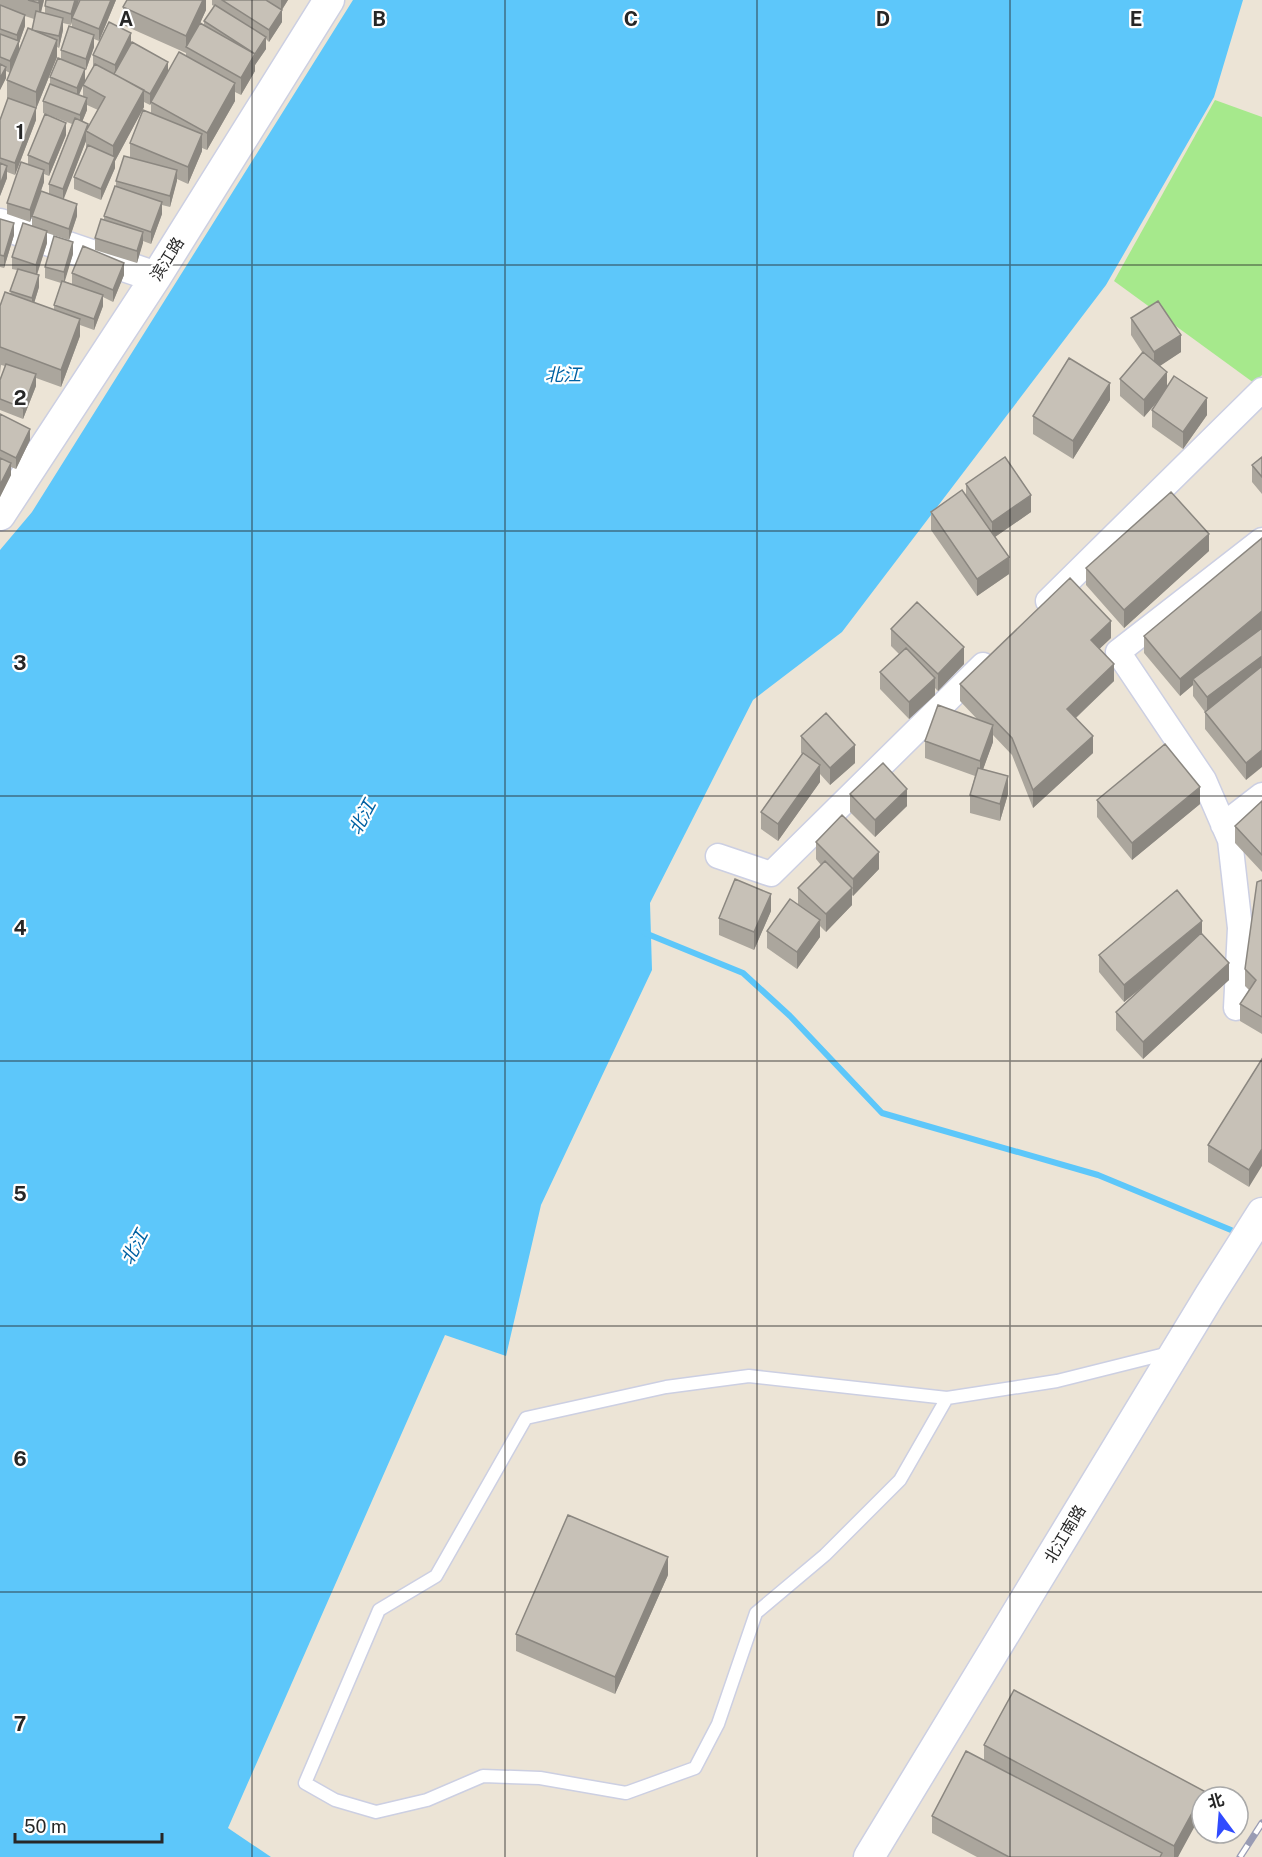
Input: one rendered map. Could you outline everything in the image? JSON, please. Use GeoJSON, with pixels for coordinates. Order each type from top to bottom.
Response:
{"type":"FeatureCollection","features":[{"type":"Feature","properties":{"kind":"street","name":"滨江路"},"geometry":{"type":"LineString","coordinates":[[0,515],[156,277],[329,0]]}},
{"type":"Feature","properties":{"kind":"street"},"geometry":{"type":"LineString","coordinates":[[0,224],[156,277]]}},
{"type":"Feature","properties":{"kind":"street"},"geometry":{"type":"LineString","coordinates":[[1033,615],[1262,390]]}},
{"type":"Feature","properties":{"kind":"street"},"geometry":{"type":"LineString","coordinates":[[1236,1008],[1240,928],[1230,840],[1204,780],[1118,652],[1262,540]]}},
{"type":"Feature","properties":{"kind":"street"},"geometry":{"type":"LineString","coordinates":[[718,856],[771,874],[999,648]]}},
{"type":"Feature","properties":{"kind":"street"},"geometry":{"type":"LineString","coordinates":[[1223,825],[1262,795]]}},
{"type":"Feature","properties":{"kind":"street","name":"北江南路"},"geometry":{"type":"LineString","coordinates":[[869,1857],[1262,1213]]}},
{"type":"Feature","properties":{"kind":"lane"},"geometry":{"type":"LineString","coordinates":[[947,1398],[900,1480],[825,1555],[756,1612],[718,1724],[695,1768],[626,1793],[540,1778],[483,1776],[427,1800],[376,1812],[335,1800],[305,1783],[379,1610],[436,1576],[526,1418],[666,1387],[749,1376],[947,1398],[1057,1381],[1176,1351]]}},
{"type":"Feature","properties":{"kind":"green space"},"geometry":{"type":"Polygon","coordinates":[[[1215,100],[1262,117],[1262,375],[1254,383],[1114,281],[1215,100]]]}},
{"type":"Feature","properties":{"kind":"water","name":"北江"},"geometry":{"type":"Polygon","coordinates":[[[353,0],[1243,0],[1214,97],[1106,285],[842,632],[753,700],[650,903],[652,970],[541,1205],[506,1356],[445,1335],[228,1828],[271,1857],[0,1857],[0,550],[32,512],[353,0]]]}},
{"type":"Feature","properties":{"kind":"building"},"geometry":{"type":"Polygon","coordinates":[[[46,0],[75,0],[71,14],[45,6],[46,0]]]}},
{"type":"Feature","properties":{"kind":"building"},"geometry":{"type":"Polygon","coordinates":[[[80,0],[111,0],[99,29],[72,18],[80,0]]]}},
{"type":"Feature","properties":{"kind":"building"},"geometry":{"type":"Polygon","coordinates":[[[127,0],[203,0],[186,36],[123,7],[127,0]]]}},
{"type":"Feature","properties":{"kind":"building"},"geometry":{"type":"Polygon","coordinates":[[[222,0],[266,0],[282,10],[269,30],[222,0]]]}},
{"type":"Feature","properties":{"kind":"building"},"geometry":{"type":"Polygon","coordinates":[[[0,5],[25,15],[17,35],[0,29],[0,5]]]}},
{"type":"Feature","properties":{"kind":"building"},"geometry":{"type":"Polygon","coordinates":[[[215,5],[266,37],[255,54],[204,21],[215,5]]]}},
{"type":"Feature","properties":{"kind":"building"},"geometry":{"type":"Polygon","coordinates":[[[36,11],[63,18],[59,36],[32,30],[36,11]]]}},
{"type":"Feature","properties":{"kind":"building"},"geometry":{"type":"Polygon","coordinates":[[[109,22],[131,33],[115,65],[93,55],[109,22]]]}},
{"type":"Feature","properties":{"kind":"building"},"geometry":{"type":"Polygon","coordinates":[[[200,23],[255,54],[241,78],[186,47],[200,23]]]}},
{"type":"Feature","properties":{"kind":"building"},"geometry":{"type":"Polygon","coordinates":[[[69,26],[94,35],[86,59],[61,50],[69,26]]]}},
{"type":"Feature","properties":{"kind":"building"},"geometry":{"type":"Polygon","coordinates":[[[28,28],[57,40],[36,92],[7,80],[28,28]]]}},
{"type":"Feature","properties":{"kind":"building"},"geometry":{"type":"Polygon","coordinates":[[[0,34],[19,41],[10,61],[0,57],[0,34]]]}},
{"type":"Feature","properties":{"kind":"building"},"geometry":{"type":"Polygon","coordinates":[[[132,42],[168,62],[150,94],[114,74],[132,42]]]}},
{"type":"Feature","properties":{"kind":"building"},"geometry":{"type":"Polygon","coordinates":[[[179,52],[235,83],[207,133],[151,102],[179,52]]]}},
{"type":"Feature","properties":{"kind":"building"},"geometry":{"type":"Polygon","coordinates":[[[58,58],[85,69],[77,88],[50,77],[58,58]]]}},
{"type":"Feature","properties":{"kind":"building"},"geometry":{"type":"Polygon","coordinates":[[[0,64],[6,67],[0,78],[0,64]]]}},
{"type":"Feature","properties":{"kind":"building"},"geometry":{"type":"Polygon","coordinates":[[[95,64],[144,90],[113,146],[86,131],[105,97],[83,85],[95,64]]]}},
{"type":"Feature","properties":{"kind":"building"},"geometry":{"type":"Polygon","coordinates":[[[50,84],[87,98],[80,115],[43,101],[50,84]]]}},
{"type":"Feature","properties":{"kind":"building"},"geometry":{"type":"Polygon","coordinates":[[[8,98],[36,108],[15,163],[0,158],[0,120],[8,98]]]}},
{"type":"Feature","properties":{"kind":"building"},"geometry":{"type":"Polygon","coordinates":[[[143,110],[202,134],[188,167],[130,143],[143,110]]]}},
{"type":"Feature","properties":{"kind":"building"},"geometry":{"type":"Polygon","coordinates":[[[45,114],[66,123],[49,164],[28,155],[45,114]]]}},
{"type":"Feature","properties":{"kind":"building"},"geometry":{"type":"Polygon","coordinates":[[[75,118],[88,124],[63,189],[49,184],[75,118]]]}},
{"type":"Feature","properties":{"kind":"building"},"geometry":{"type":"Polygon","coordinates":[[[88,145],[115,157],[101,189],[74,177],[88,145]]]}},
{"type":"Feature","properties":{"kind":"building"},"geometry":{"type":"Polygon","coordinates":[[[124,156],[177,170],[170,196],[116,181],[124,156]]]}},
{"type":"Feature","properties":{"kind":"building"},"geometry":{"type":"Polygon","coordinates":[[[21,162],[44,170],[30,210],[7,203],[21,162]]]}},
{"type":"Feature","properties":{"kind":"building"},"geometry":{"type":"Polygon","coordinates":[[[0,163],[7,166],[0,185],[0,163]]]}},
{"type":"Feature","properties":{"kind":"building"},"geometry":{"type":"Polygon","coordinates":[[[115,186],[162,202],[151,232],[104,216],[115,186]]]}},
{"type":"Feature","properties":{"kind":"building"},"geometry":{"type":"Polygon","coordinates":[[[41,191],[77,204],[69,229],[32,216],[41,191]]]}},
{"type":"Feature","properties":{"kind":"building"},"geometry":{"type":"Polygon","coordinates":[[[0,219],[14,223],[4,256],[0,255],[0,219]]]}},
{"type":"Feature","properties":{"kind":"building"},"geometry":{"type":"Polygon","coordinates":[[[101,219],[143,232],[137,251],[95,238],[101,219]]]}},
{"type":"Feature","properties":{"kind":"building"},"geometry":{"type":"Polygon","coordinates":[[[23,223],[47,231],[36,265],[12,257],[23,223]]]}},
{"type":"Feature","properties":{"kind":"building"},"geometry":{"type":"Polygon","coordinates":[[[54,236],[73,242],[64,272],[45,267],[54,236]]]}},
{"type":"Feature","properties":{"kind":"building"},"geometry":{"type":"Polygon","coordinates":[[[83,246],[124,263],[113,290],[72,273],[83,246]]]}},
{"type":"Feature","properties":{"kind":"building"},"geometry":{"type":"Polygon","coordinates":[[[18,269],[39,275],[32,298],[10,291],[18,269]]]}},
{"type":"Feature","properties":{"kind":"building"},"geometry":{"type":"Polygon","coordinates":[[[62,281],[103,295],[94,319],[54,305],[62,281]]]}},
{"type":"Feature","properties":{"kind":"building"},"geometry":{"type":"Polygon","coordinates":[[[5,292],[80,319],[61,370],[0,347],[0,306],[5,292]]]}},
{"type":"Feature","properties":{"kind":"building"},"geometry":{"type":"Polygon","coordinates":[[[1158,301],[1181,335],[1154,352],[1131,318],[1158,301]]]}},
{"type":"Feature","properties":{"kind":"building"},"geometry":{"type":"Polygon","coordinates":[[[1143,352],[1167,372],[1144,400],[1120,379],[1143,352]]]}},
{"type":"Feature","properties":{"kind":"building"},"geometry":{"type":"Polygon","coordinates":[[[1069,358],[1110,383],[1073,441],[1033,416],[1069,358]]]}},
{"type":"Feature","properties":{"kind":"building"},"geometry":{"type":"Polygon","coordinates":[[[6,364],[36,374],[23,408],[0,399],[0,380],[6,364]]]}},
{"type":"Feature","properties":{"kind":"building"},"geometry":{"type":"Polygon","coordinates":[[[1174,376],[1207,398],[1183,432],[1152,410],[1174,376]]]}},
{"type":"Feature","properties":{"kind":"building"},"geometry":{"type":"Polygon","coordinates":[[[0,414],[30,429],[16,458],[0,450],[0,414]]]}},
{"type":"Feature","properties":{"kind":"building"},"geometry":{"type":"Polygon","coordinates":[[[1005,457],[1031,495],[992,522],[966,484],[1005,457]]]}},
{"type":"Feature","properties":{"kind":"building"},"geometry":{"type":"Polygon","coordinates":[[[1262,457],[1262,477],[1252,465],[1262,457]]]}},
{"type":"Feature","properties":{"kind":"building"},"geometry":{"type":"Polygon","coordinates":[[[0,458],[11,463],[0,485],[0,458]]]}},
{"type":"Feature","properties":{"kind":"building"},"geometry":{"type":"Polygon","coordinates":[[[962,490],[1009,557],[977,579],[931,512],[962,490]]]}},
{"type":"Feature","properties":{"kind":"building"},"geometry":{"type":"Polygon","coordinates":[[[1171,492],[1209,534],[1124,610],[1086,568],[1171,492]]]}},
{"type":"Feature","properties":{"kind":"building"},"geometry":{"type":"Polygon","coordinates":[[[1262,538],[1262,611],[1180,679],[1144,636],[1262,538]]]}},
{"type":"Feature","properties":{"kind":"building"},"geometry":{"type":"Polygon","coordinates":[[[1070,578],[1111,621],[1091,640],[1114,664],[1067,709],[1093,736],[1033,790],[1012,738],[960,684],[1070,578]]]}},
{"type":"Feature","properties":{"kind":"building"},"geometry":{"type":"Polygon","coordinates":[[[917,602],[964,647],[938,674],[891,629],[917,602]]]}},
{"type":"Feature","properties":{"kind":"building"},"geometry":{"type":"Polygon","coordinates":[[[1262,628],[1262,656],[1207,697],[1193,679],[1262,628]]]}},
{"type":"Feature","properties":{"kind":"building"},"geometry":{"type":"Polygon","coordinates":[[[906,648],[935,678],[909,702],[880,672],[906,648]]]}},
{"type":"Feature","properties":{"kind":"building"},"geometry":{"type":"Polygon","coordinates":[[[1262,666],[1262,750],[1246,763],[1205,712],[1262,666]]]}},
{"type":"Feature","properties":{"kind":"building"},"geometry":{"type":"Polygon","coordinates":[[[938,705],[993,725],[980,761],[925,741],[938,705]]]}},
{"type":"Feature","properties":{"kind":"building"},"geometry":{"type":"Polygon","coordinates":[[[826,713],[855,745],[830,768],[801,736],[826,713]]]}},
{"type":"Feature","properties":{"kind":"building"},"geometry":{"type":"Polygon","coordinates":[[[1165,744],[1200,787],[1132,843],[1097,800],[1165,744]]]}},
{"type":"Feature","properties":{"kind":"building"},"geometry":{"type":"Polygon","coordinates":[[[803,753],[820,765],[778,824],[761,812],[803,753]]]}},
{"type":"Feature","properties":{"kind":"building"},"geometry":{"type":"Polygon","coordinates":[[[883,763],[907,789],[875,820],[850,794],[883,763]]]}},
{"type":"Feature","properties":{"kind":"building"},"geometry":{"type":"Polygon","coordinates":[[[978,768],[1008,776],[1000,804],[970,795],[978,768]]]}},
{"type":"Feature","properties":{"kind":"building"},"geometry":{"type":"Polygon","coordinates":[[[1262,801],[1262,855],[1235,826],[1262,801]]]}},
{"type":"Feature","properties":{"kind":"building"},"geometry":{"type":"Polygon","coordinates":[[[842,815],[879,852],[853,879],[816,842],[842,815]]]}},
{"type":"Feature","properties":{"kind":"building"},"geometry":{"type":"Polygon","coordinates":[[[825,861],[852,888],[826,914],[798,888],[825,861]]]}},
{"type":"Feature","properties":{"kind":"building"},"geometry":{"type":"Polygon","coordinates":[[[735,879],[771,894],[754,932],[719,918],[735,879]]]}},
{"type":"Feature","properties":{"kind":"building"},"geometry":{"type":"Polygon","coordinates":[[[1262,880],[1262,1017],[1240,1004],[1256,980],[1245,969],[1257,882],[1262,880]]]}},
{"type":"Feature","properties":{"kind":"building"},"geometry":{"type":"Polygon","coordinates":[[[1177,890],[1202,921],[1124,985],[1099,955],[1177,890]]]}},
{"type":"Feature","properties":{"kind":"building"},"geometry":{"type":"Polygon","coordinates":[[[790,899],[820,920],[797,952],[767,931],[790,899]]]}},
{"type":"Feature","properties":{"kind":"building"},"geometry":{"type":"Polygon","coordinates":[[[1201,933],[1229,963],[1143,1042],[1116,1012],[1201,933]]]}},
{"type":"Feature","properties":{"kind":"building"},"geometry":{"type":"Polygon","coordinates":[[[1262,1059],[1262,1149],[1249,1170],[1208,1145],[1262,1059]]]}},
{"type":"Feature","properties":{"kind":"building"},"geometry":{"type":"Polygon","coordinates":[[[568,1515],[668,1557],[615,1677],[516,1634],[568,1515]]]}},
{"type":"Feature","properties":{"kind":"building"},"geometry":{"type":"Polygon","coordinates":[[[1014,1690],[1193,1785],[1190,1785],[1190,1817],[1174,1846],[984,1745],[1014,1690]]]}},
{"type":"Feature","properties":{"kind":"building"},"geometry":{"type":"Polygon","coordinates":[[[966,1751],[1162,1853],[1160,1857],[1009,1857],[932,1816],[966,1751]]]}},
{"type":"Feature","properties":{"kind":"waterway"},"geometry":{"type":"LineString","coordinates":[[645,933],[743,973],[790,1016],[882,1113],[1098,1175],[1231,1230]]}},
{"type":"Feature","properties":{"kind":"railway"},"geometry":{"type":"LineString","coordinates":[[1240,1857],[1262,1823]]}}]}
